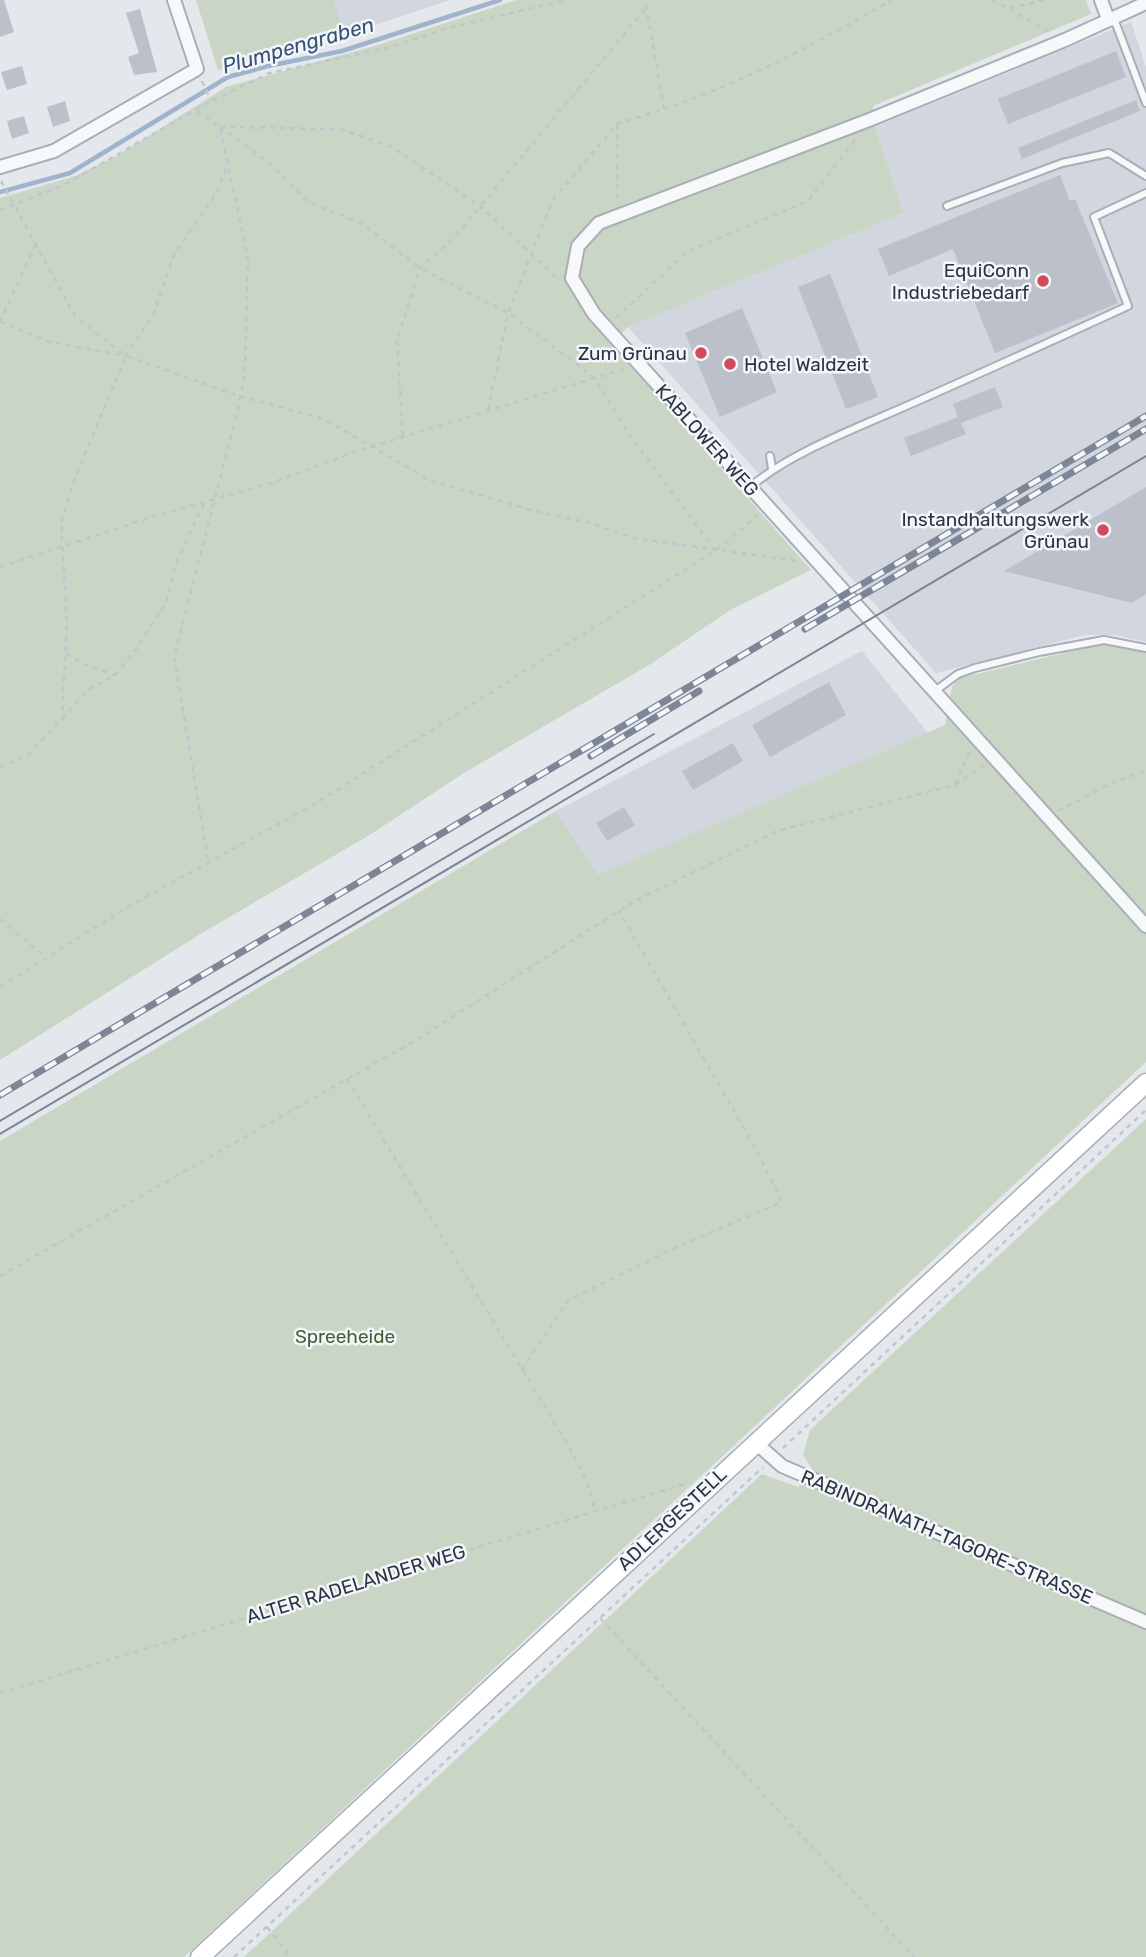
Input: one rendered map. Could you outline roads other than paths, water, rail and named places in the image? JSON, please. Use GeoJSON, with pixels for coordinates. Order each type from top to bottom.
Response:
{"type":"FeatureCollection","features":[{"type":"Feature","properties":{"kind":"main road","name":"ADLERGESTELL"},"geometry":{"type":"LineString","coordinates":[[200,1957],[713,1480],[1146,1083]]}},
{"type":"Feature","properties":{"kind":"street"},"geometry":{"type":"LineString","coordinates":[[0,167],[54,152],[197,69],[174,0]]}},
{"type":"Feature","properties":{"kind":"street"},"geometry":{"type":"LineString","coordinates":[[1101,0],[1108,19]]}},
{"type":"Feature","properties":{"kind":"street","name":"KABLOWER WEG"},"geometry":{"type":"LineString","coordinates":[[1146,3],[1065,40],[869,120],[599,223],[586,234],[573,260],[572,278],[577,291],[636,361],[974,739],[1146,926]]}},
{"type":"Feature","properties":{"kind":"street","name":"RABINDRANATH-TAGORE-STRASSE"},"geometry":{"type":"LineString","coordinates":[[755,1442],[782,1466],[1146,1622]]}},
{"type":"Feature","properties":{"kind":"lane"},"geometry":{"type":"LineString","coordinates":[[1108,19],[1116,24],[1146,103]]}},
{"type":"Feature","properties":{"kind":"lane"},"geometry":{"type":"LineString","coordinates":[[947,206],[1062,163],[1108,153],[1146,176]]}},
{"type":"Feature","properties":{"kind":"lane"},"geometry":{"type":"LineString","coordinates":[[749,488],[772,468],[786,465],[842,434],[1128,306],[1094,217],[1146,193]]}},
{"type":"Feature","properties":{"kind":"lane"},"geometry":{"type":"LineString","coordinates":[[770,456],[772,468]]}},
{"type":"Feature","properties":{"kind":"lane"},"geometry":{"type":"LineString","coordinates":[[934,692],[958,674],[1039,652],[1104,640],[1146,648]]}},
{"type":"Feature","properties":{"kind":"waterway","name":"Plumpengraben"},"geometry":{"type":"LineString","coordinates":[[0,192],[70,173],[228,77],[342,51],[500,0]]}},
{"type":"Feature","properties":{"kind":"tram line"},"geometry":{"type":"LineString","coordinates":[[0,1134],[1146,456]]}},
{"type":"Feature","properties":{"kind":"tram line"},"geometry":{"type":"LineString","coordinates":[[0,1121],[654,734]]}},
{"type":"Feature","properties":{"kind":"railway"},"geometry":{"type":"LineString","coordinates":[[0,1095],[1146,416]]}},
{"type":"Feature","properties":{"kind":"railway"},"geometry":{"type":"LineString","coordinates":[[805,629],[1146,429]]}},
{"type":"Feature","properties":{"kind":"railway"},"geometry":{"type":"LineString","coordinates":[[591,756],[699,691]]}},
{"type":"Feature","properties":{"kind":"place","name":"EquiConn Industriebedarf"},"geometry":{"type":"Point","coordinates":[1043,281]}},
{"type":"Feature","properties":{"kind":"place","name":"Zum Grünau"},"geometry":{"type":"Point","coordinates":[701,353]}},
{"type":"Feature","properties":{"kind":"place","name":"Hotel Waldzeit"},"geometry":{"type":"Point","coordinates":[730,364]}},
{"type":"Feature","properties":{"kind":"place","name":"Instandhaltungswerk Grünau"},"geometry":{"type":"Point","coordinates":[1103,530]}},
{"type":"Feature","properties":{"kind":"park label","name":"Spreeheide"},"geometry":{"type":"Point","coordinates":[345,1336]}}]}
